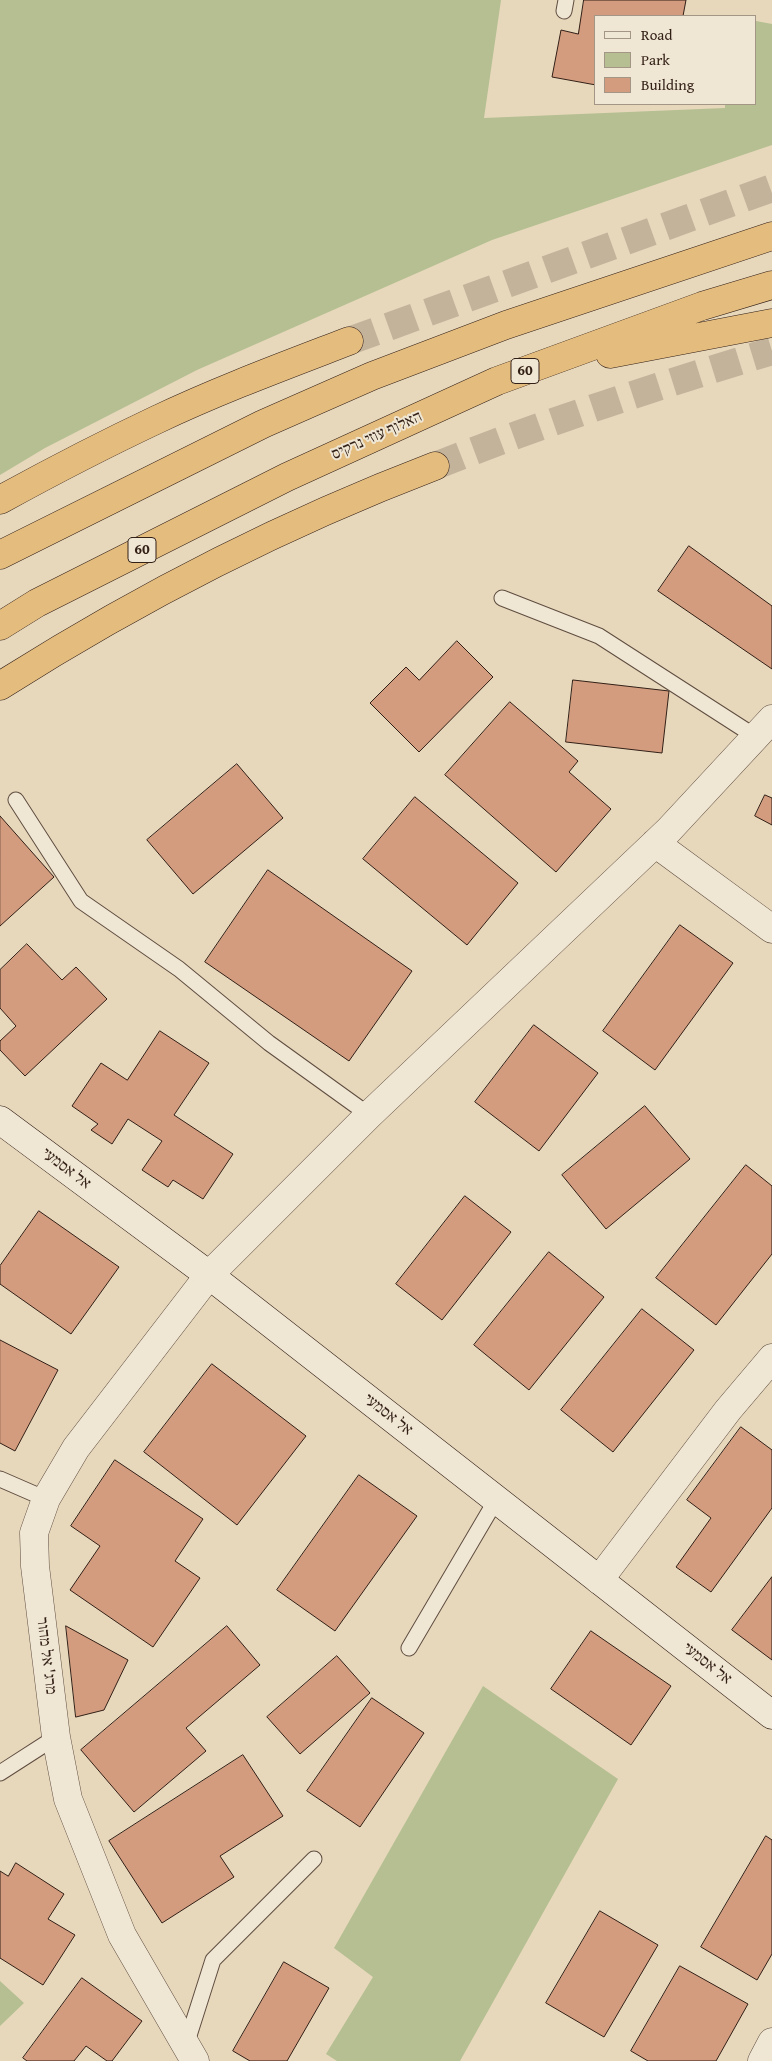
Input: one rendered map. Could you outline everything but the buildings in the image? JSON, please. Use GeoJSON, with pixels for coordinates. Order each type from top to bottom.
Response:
{"type":"FeatureCollection","features":[{"type":"Feature","properties":{"kind":"highway"},"geometry":{"type":"LineString","coordinates":[[0,554],[262,424],[372,376],[772,218]]}},
{"type":"Feature","properties":{"kind":"highway"},"geometry":{"type":"LineString","coordinates":[[428,354],[506,325],[772,236]]}},
{"type":"Feature","properties":{"kind":"highway","name":"האלוף עוזי נרקיס"},"geometry":{"type":"LineString","coordinates":[[0,626],[37,603],[287,477],[497,382],[702,306],[772,285]]}},
{"type":"Feature","properties":{"kind":"highway"},"geometry":{"type":"LineString","coordinates":[[287,477],[608,354],[772,323]]}},
{"type":"Feature","properties":{"kind":"highway"},"geometry":{"type":"LineString","coordinates":[[0,500],[74,460],[157,420],[243,382],[349,341]]}},
{"type":"Feature","properties":{"kind":"highway"},"geometry":{"type":"LineString","coordinates":[[0,686],[59,649],[176,584],[297,524],[388,484],[435,466]]}},
{"type":"Feature","properties":{"kind":"street","name":"מרג' אל מהור"},"geometry":{"type":"LineString","coordinates":[[190,2053],[122,1935],[68,1800],[56,1737],[34,1566],[34,1533],[46,1499],[76,1448],[209,1275],[369,1115],[655,843],[764,728]]}},
{"type":"Feature","properties":{"kind":"street"},"geometry":{"type":"LineString","coordinates":[[655,843],[772,928]]}},
{"type":"Feature","properties":{"kind":"street","name":"אל אסמעי"},"geometry":{"type":"LineString","coordinates":[[0,1120],[209,1275],[772,1715]]}},
{"type":"Feature","properties":{"kind":"street"},"geometry":{"type":"LineString","coordinates":[[599,1580],[728,1410],[771,1360]]}},
{"type":"Feature","properties":{"kind":"street"},"geometry":{"type":"LineString","coordinates":[[762,2061],[772,2042]]}},
{"type":"Feature","properties":{"kind":"lane"},"geometry":{"type":"LineString","coordinates":[[502,598],[599,636],[764,728]]}},
{"type":"Feature","properties":{"kind":"lane"},"geometry":{"type":"LineString","coordinates":[[16,800],[81,901],[179,969],[269,1043],[369,1115]]}},
{"type":"Feature","properties":{"kind":"lane"},"geometry":{"type":"LineString","coordinates":[[0,1479],[46,1499]]}},
{"type":"Feature","properties":{"kind":"lane"},"geometry":{"type":"LineString","coordinates":[[409,1648],[496,1500]]}},
{"type":"Feature","properties":{"kind":"lane"},"geometry":{"type":"LineString","coordinates":[[0,1773],[56,1737]]}},
{"type":"Feature","properties":{"kind":"lane"},"geometry":{"type":"LineString","coordinates":[[190,2053],[213,1960],[314,1859]]}},
{"type":"Feature","properties":{"kind":"green space"},"geometry":{"type":"Polygon","coordinates":[[[0,0],[501,0],[484,118],[725,108],[725,105],[757,105],[757,21],[772,24],[772,145],[492,240],[197,370],[45,448],[0,475],[0,0]]]}},
{"type":"Feature","properties":{"kind":"green space"},"geometry":{"type":"Polygon","coordinates":[[[483,1686],[618,1779],[460,2061],[337,2061],[326,2054],[373,1977],[334,1948],[483,1686]]]}},
{"type":"Feature","properties":{"kind":"green space"},"geometry":{"type":"Polygon","coordinates":[[[0,1981],[24,2003],[0,2026],[0,1981]]]}},
{"type":"Feature","properties":{"kind":"tunnel"},"geometry":{"type":"LineString","coordinates":[[349,341],[772,188]]}},
{"type":"Feature","properties":{"kind":"tunnel"},"geometry":{"type":"LineString","coordinates":[[435,466],[518,434],[602,405],[772,351]]}}]}
